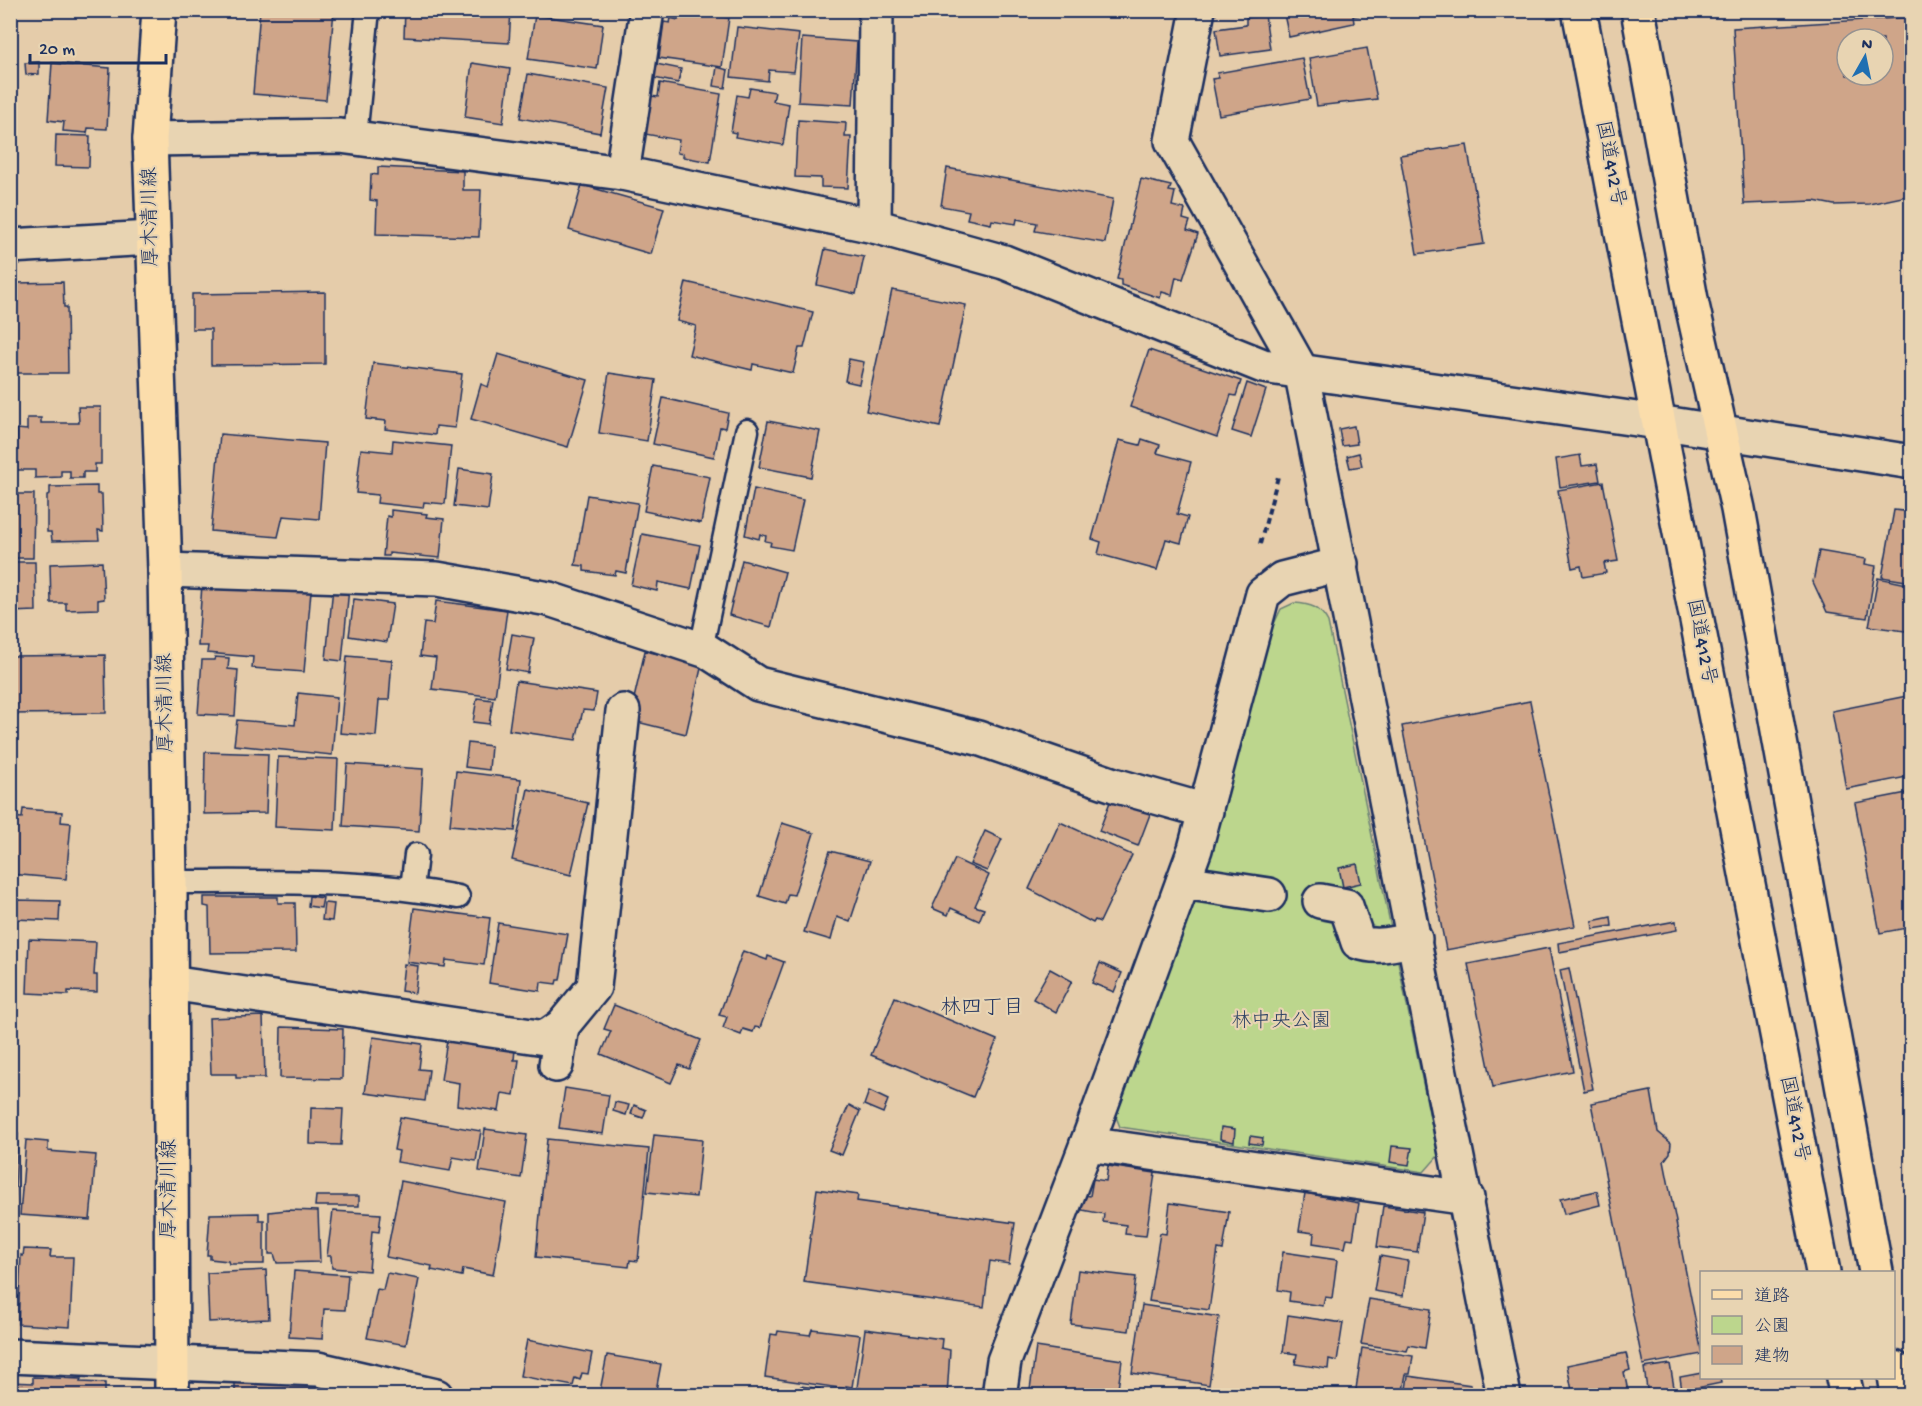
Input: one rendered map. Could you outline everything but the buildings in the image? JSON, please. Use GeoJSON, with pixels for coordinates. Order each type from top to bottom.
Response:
{"type":"FeatureCollection","features":[{"type":"Feature","properties":{"kind":"main road","name":"厚木清川線"},"geometry":{"type":"LineString","coordinates":[[159,10],[150,139],[165,570],[170,882],[172,1395]]}},
{"type":"Feature","properties":{"kind":"main road","name":"国道412号"},"geometry":{"type":"LineString","coordinates":[[1579,10],[1823,1271]]}},
{"type":"Feature","properties":{"kind":"main road"},"geometry":{"type":"LineString","coordinates":[[1638,10],[1692,305],[1738,509],[1876,1271]]}},
{"type":"Feature","properties":{"kind":"main road"},"geometry":{"type":"LineString","coordinates":[[1843,1379],[1846,1395]]}},
{"type":"Feature","properties":{"kind":"main road"},"geometry":{"type":"LineString","coordinates":[[1895,1379],[1898,1395]]}},
{"type":"Feature","properties":{"kind":"street"},"geometry":{"type":"LineString","coordinates":[[622,173],[647,10]]}},
{"type":"Feature","properties":{"kind":"street"},"geometry":{"type":"LineString","coordinates":[[874,226],[876,10]]}},
{"type":"Feature","properties":{"kind":"street"},"geometry":{"type":"LineString","coordinates":[[1198,10],[1172,141],[1301,370],[1467,1198],[1504,1395]]}},
{"type":"Feature","properties":{"kind":"street"},"geometry":{"type":"LineString","coordinates":[[150,139],[355,137],[622,173],[874,226],[1004,262],[1263,366],[1658,422],[1911,462]]}},
{"type":"Feature","properties":{"kind":"street"},"geometry":{"type":"LineString","coordinates":[[10,246],[152,238]]}},
{"type":"Feature","properties":{"kind":"street"},"geometry":{"type":"LineString","coordinates":[[999,1395],[1004,1361],[1183,882],[1206,811],[1263,594],[1282,579],[1341,564]]}},
{"type":"Feature","properties":{"kind":"street"},"geometry":{"type":"LineString","coordinates":[[165,570],[437,579],[549,599],[701,649],[758,684],[978,738],[1114,784],[1206,811]]}},
{"type":"Feature","properties":{"kind":"street"},"geometry":{"type":"LineString","coordinates":[[170,983],[545,1038],[562,1026],[594,987],[623,711]]}},
{"type":"Feature","properties":{"kind":"street"},"geometry":{"type":"LineString","coordinates":[[1183,882],[1269,895]]}},
{"type":"Feature","properties":{"kind":"street"},"geometry":{"type":"LineString","coordinates":[[1320,901],[1346,906],[1358,942],[1369,946],[1384,946],[1415,939]]}},
{"type":"Feature","properties":{"kind":"street"},"geometry":{"type":"LineString","coordinates":[[556,1065],[562,1026]]}},
{"type":"Feature","properties":{"kind":"street"},"geometry":{"type":"LineString","coordinates":[[1087,1144],[1467,1198]]}},
{"type":"Feature","properties":{"kind":"street"},"geometry":{"type":"LineString","coordinates":[[10,1356],[318,1369],[436,1395]]}},
{"type":"Feature","properties":{"kind":"lane"},"geometry":{"type":"LineString","coordinates":[[355,137],[368,10]]}},
{"type":"Feature","properties":{"kind":"lane"},"geometry":{"type":"LineString","coordinates":[[701,649],[747,431]]}},
{"type":"Feature","properties":{"kind":"lane"},"geometry":{"type":"LineString","coordinates":[[412,888],[416,855]]}},
{"type":"Feature","properties":{"kind":"lane"},"geometry":{"type":"LineString","coordinates":[[170,882],[312,882],[412,888],[458,897]]}},
{"type":"Feature","properties":{"kind":"path"},"geometry":{"type":"LineString","coordinates":[[1263,594],[1255,562],[1279,472]]}},
{"type":"Feature","properties":{"kind":"green space","name":"林中央公園"},"geometry":{"type":"Polygon","coordinates":[[[1294,603],[1314,607],[1328,622],[1438,1156],[1424,1172],[1120,1127],[1115,1114],[1224,800],[1273,626],[1281,609],[1294,603]]]}},
{"type":"Feature","properties":{"kind":"district","name":"林四丁目"},"geometry":{"type":"Point","coordinates":[982,1009]}}]}
